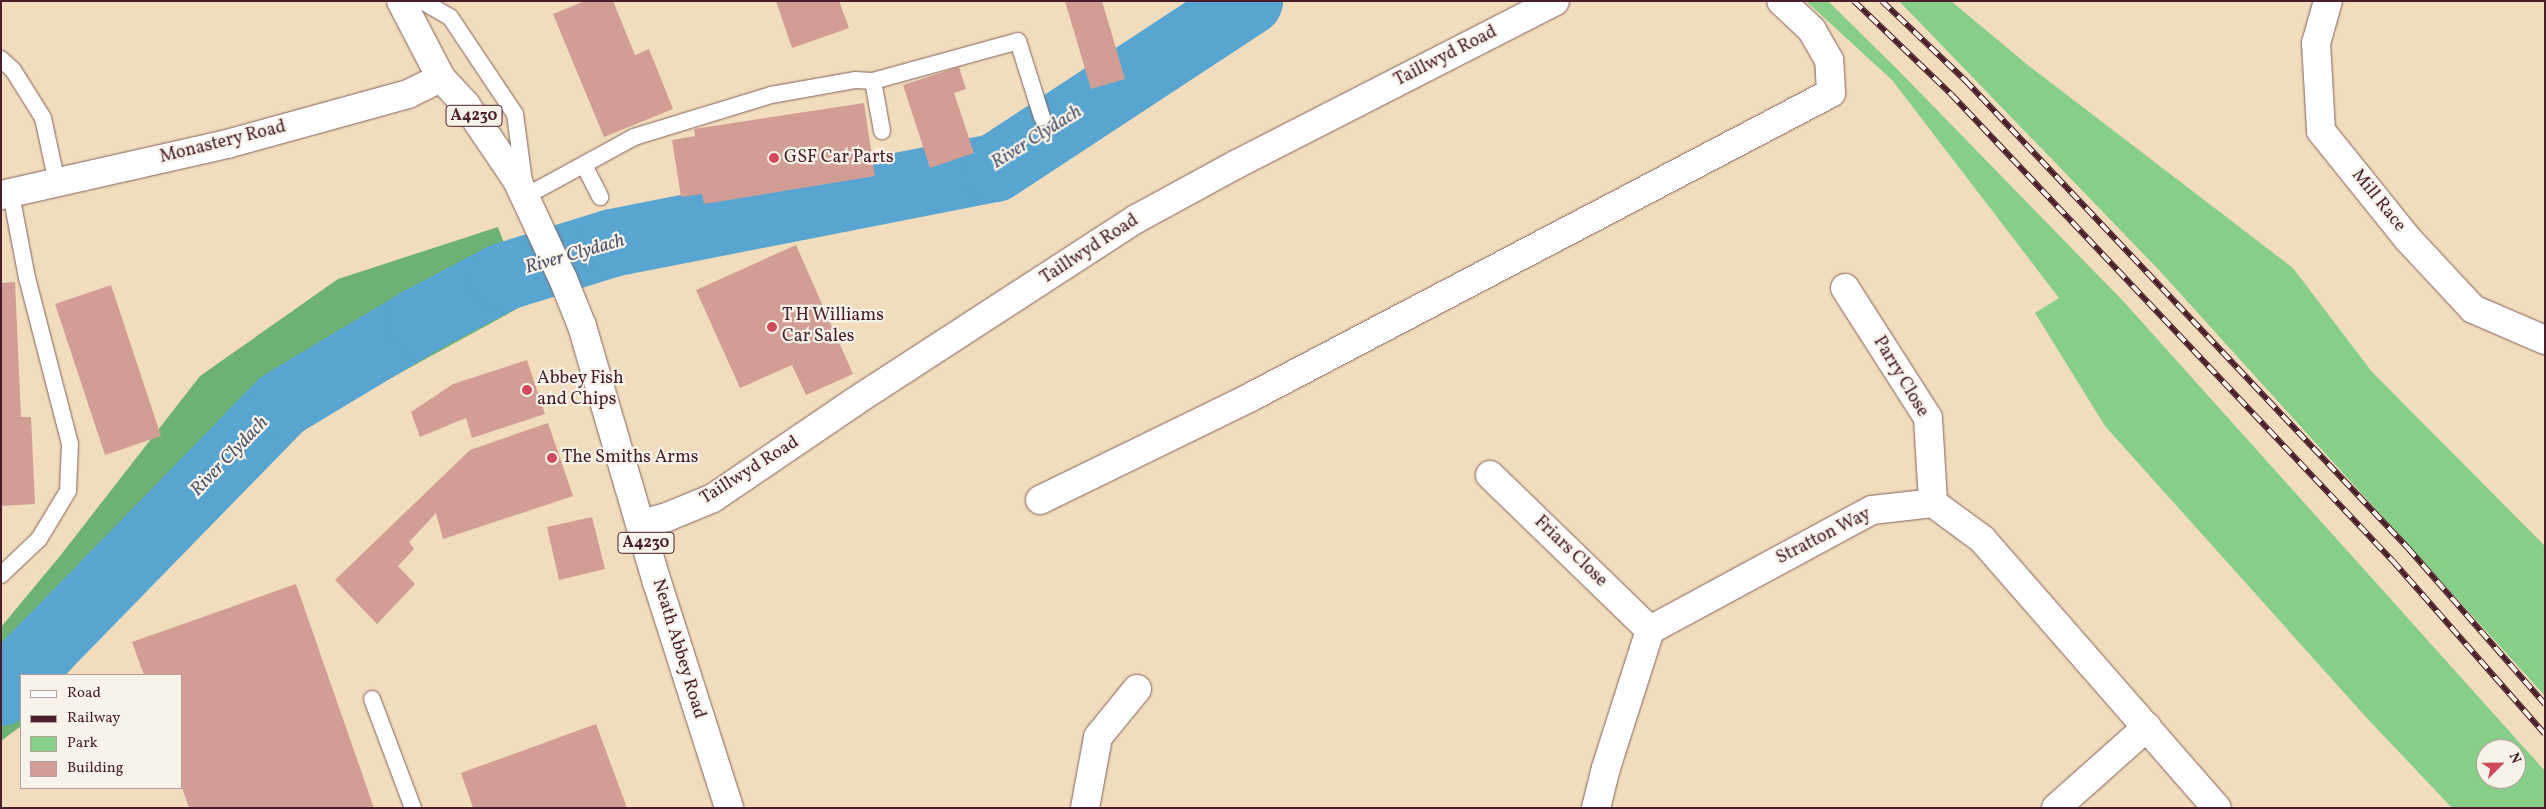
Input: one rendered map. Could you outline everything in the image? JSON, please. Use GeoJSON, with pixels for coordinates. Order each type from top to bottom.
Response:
{"type":"FeatureCollection","features":[{"type":"Feature","properties":{"kind":"street","name":"A4230"},"geometry":{"type":"LineString","coordinates":[[401,1],[441,78],[466,105],[526,196]]}},
{"type":"Feature","properties":{"kind":"street","name":"Taillwyd Road"},"geometry":{"type":"LineString","coordinates":[[641,524],[667,517],[713,498],[854,402],[1136,219],[1237,164],[1555,1]]}},
{"type":"Feature","properties":{"kind":"street"},"geometry":{"type":"LineString","coordinates":[[1040,500],[1249,398],[1831,93],[1829,60],[1812,30],[1782,1]]}},
{"type":"Feature","properties":{"kind":"street","name":"Mill Race"},"geometry":{"type":"LineString","coordinates":[[2328,1],[2316,43],[2321,130],[2407,238],[2473,309],[2545,340]]}},
{"type":"Feature","properties":{"kind":"street","name":"Monastery Road"},"geometry":{"type":"LineString","coordinates":[[6,195],[227,144],[408,94],[441,78]]}},
{"type":"Feature","properties":{"kind":"street","name":"Neath Abbey Road"},"geometry":{"type":"LineString","coordinates":[[526,196],[582,326],[728,808]]}},
{"type":"Feature","properties":{"kind":"street","name":"Parry Close"},"geometry":{"type":"LineString","coordinates":[[1845,288],[1928,418],[1934,503]]}},
{"type":"Feature","properties":{"kind":"street","name":"Friars Close"},"geometry":{"type":"LineString","coordinates":[[1490,475],[1650,630]]}},
{"type":"Feature","properties":{"kind":"street"},"geometry":{"type":"LineString","coordinates":[[1934,503],[1982,539],[2217,808]]}},
{"type":"Feature","properties":{"kind":"street","name":"Stratton Way"},"geometry":{"type":"LineString","coordinates":[[1650,630],[1872,510],[1934,503]]}},
{"type":"Feature","properties":{"kind":"street"},"geometry":{"type":"LineString","coordinates":[[1596,808],[1606,768],[1650,630]]}},
{"type":"Feature","properties":{"kind":"street"},"geometry":{"type":"LineString","coordinates":[[1085,808],[1098,737],[1137,689]]}},
{"type":"Feature","properties":{"kind":"street"},"geometry":{"type":"LineString","coordinates":[[2056,808],[2147,727]]}},
{"type":"Feature","properties":{"kind":"lane"},"geometry":{"type":"LineString","coordinates":[[422,1],[450,17],[515,114],[526,196],[634,137],[771,95],[855,80],[872,81],[983,49],[1018,41],[1042,117]]}},
{"type":"Feature","properties":{"kind":"lane"},"geometry":{"type":"LineString","coordinates":[[1,59],[13,70],[43,118],[57,183]]}},
{"type":"Feature","properties":{"kind":"lane"},"geometry":{"type":"LineString","coordinates":[[872,81],[882,131]]}},
{"type":"Feature","properties":{"kind":"lane"},"geometry":{"type":"LineString","coordinates":[[584,165],[600,197]]}},
{"type":"Feature","properties":{"kind":"lane"},"geometry":{"type":"LineString","coordinates":[[1,575],[39,539],[68,491],[70,444],[6,195]]}},
{"type":"Feature","properties":{"kind":"lane"},"geometry":{"type":"LineString","coordinates":[[372,698],[413,808]]}},
{"type":"Feature","properties":{"kind":"green space"},"geometry":{"type":"Polygon","coordinates":[[[1806,1],[1828,1],[1898,70],[2124,302],[2516,739],[2476,739],[2476,789],[2526,789],[2526,750],[2545,771],[2545,808],[2452,808],[2365,716],[2105,426],[2035,313],[2059,298],[1892,80],[1806,1]]]}},
{"type":"Feature","properties":{"kind":"green space"},"geometry":{"type":"Polygon","coordinates":[[[1899,1],[1951,1],[2029,66],[2293,268],[2372,372],[2545,546],[2545,696],[2158,269],[1899,1]]]}},
{"type":"Feature","properties":{"kind":"green space"},"geometry":{"type":"Polygon","coordinates":[[[498,227],[526,304],[254,453],[67,674],[20,674],[20,727],[1,741],[1,627],[60,556],[200,376],[338,279],[498,227]]]}},
{"type":"Feature","properties":{"kind":"building"},"geometry":{"type":"Polygon","coordinates":[[[585,1],[613,1],[635,55],[649,49],[673,109],[604,137],[553,14],[585,1]]]}},
{"type":"Feature","properties":{"kind":"building"},"geometry":{"type":"Polygon","coordinates":[[[776,1],[839,1],[849,28],[792,48],[776,1]]]}},
{"type":"Feature","properties":{"kind":"building"},"geometry":{"type":"Polygon","coordinates":[[[1065,1],[1102,1],[1125,79],[1091,89],[1065,1]]]}},
{"type":"Feature","properties":{"kind":"building"},"geometry":{"type":"Polygon","coordinates":[[[959,67],[966,89],[954,93],[974,153],[930,168],[903,85],[959,67]]]}},
{"type":"Feature","properties":{"kind":"building","name":"GSF Car Parts"},"geometry":{"type":"Polygon","coordinates":[[[864,103],[875,176],[704,204],[702,194],[681,197],[672,140],[695,136],[694,129],[864,103]]]}},
{"type":"Feature","properties":{"kind":"building","name":"T H Williams Car Sales"},"geometry":{"type":"Polygon","coordinates":[[[796,245],[853,374],[806,395],[792,365],[740,388],[696,290],[796,245]]]}},
{"type":"Feature","properties":{"kind":"building"},"geometry":{"type":"Polygon","coordinates":[[[15,282],[21,417],[31,417],[35,504],[1,506],[1,283],[15,282]]]}},
{"type":"Feature","properties":{"kind":"building"},"geometry":{"type":"Polygon","coordinates":[[[111,285],[161,436],[105,455],[55,304],[111,285]]]}},
{"type":"Feature","properties":{"kind":"building"},"geometry":{"type":"Polygon","coordinates":[[[527,360],[545,414],[472,438],[466,418],[420,437],[411,412],[453,384],[527,360]]]}},
{"type":"Feature","properties":{"kind":"building"},"geometry":{"type":"Polygon","coordinates":[[[548,423],[573,496],[443,539],[436,513],[409,542],[414,549],[398,566],[415,584],[377,624],[335,580],[470,450],[548,423]]]}},
{"type":"Feature","properties":{"kind":"building"},"geometry":{"type":"Polygon","coordinates":[[[592,517],[605,569],[559,580],[547,527],[592,517]]]}},
{"type":"Feature","properties":{"kind":"building"},"geometry":{"type":"Polygon","coordinates":[[[296,584],[374,808],[189,808],[182,787],[182,674],[144,674],[132,642],[296,584]]]}},
{"type":"Feature","properties":{"kind":"building"},"geometry":{"type":"Polygon","coordinates":[[[596,724],[627,808],[473,808],[461,773],[596,724]]]}},
{"type":"Feature","properties":{"kind":"waterway","name":"River Clydach"},"geometry":{"type":"LineString","coordinates":[[1,692],[282,404],[420,321],[503,277],[612,243],[995,168],[1249,1]]}},
{"type":"Feature","properties":{"kind":"railway"},"geometry":{"type":"LineString","coordinates":[[1854,1],[1951,94],[2393,561],[2545,734]]}},
{"type":"Feature","properties":{"kind":"railway"},"geometry":{"type":"LineString","coordinates":[[1882,1],[1965,80],[2408,548],[2545,704]]}},
{"type":"Feature","properties":{"kind":"place","name":"GSF Car Parts"},"geometry":{"type":"Point","coordinates":[774,158]}},
{"type":"Feature","properties":{"kind":"place","name":"T H Williams Car Sales"},"geometry":{"type":"Point","coordinates":[772,327]}},
{"type":"Feature","properties":{"kind":"place","name":"Abbey Fish and Chips"},"geometry":{"type":"Point","coordinates":[527,390]}},
{"type":"Feature","properties":{"kind":"place","name":"The Smiths Arms"},"geometry":{"type":"Point","coordinates":[552,458]}}]}
